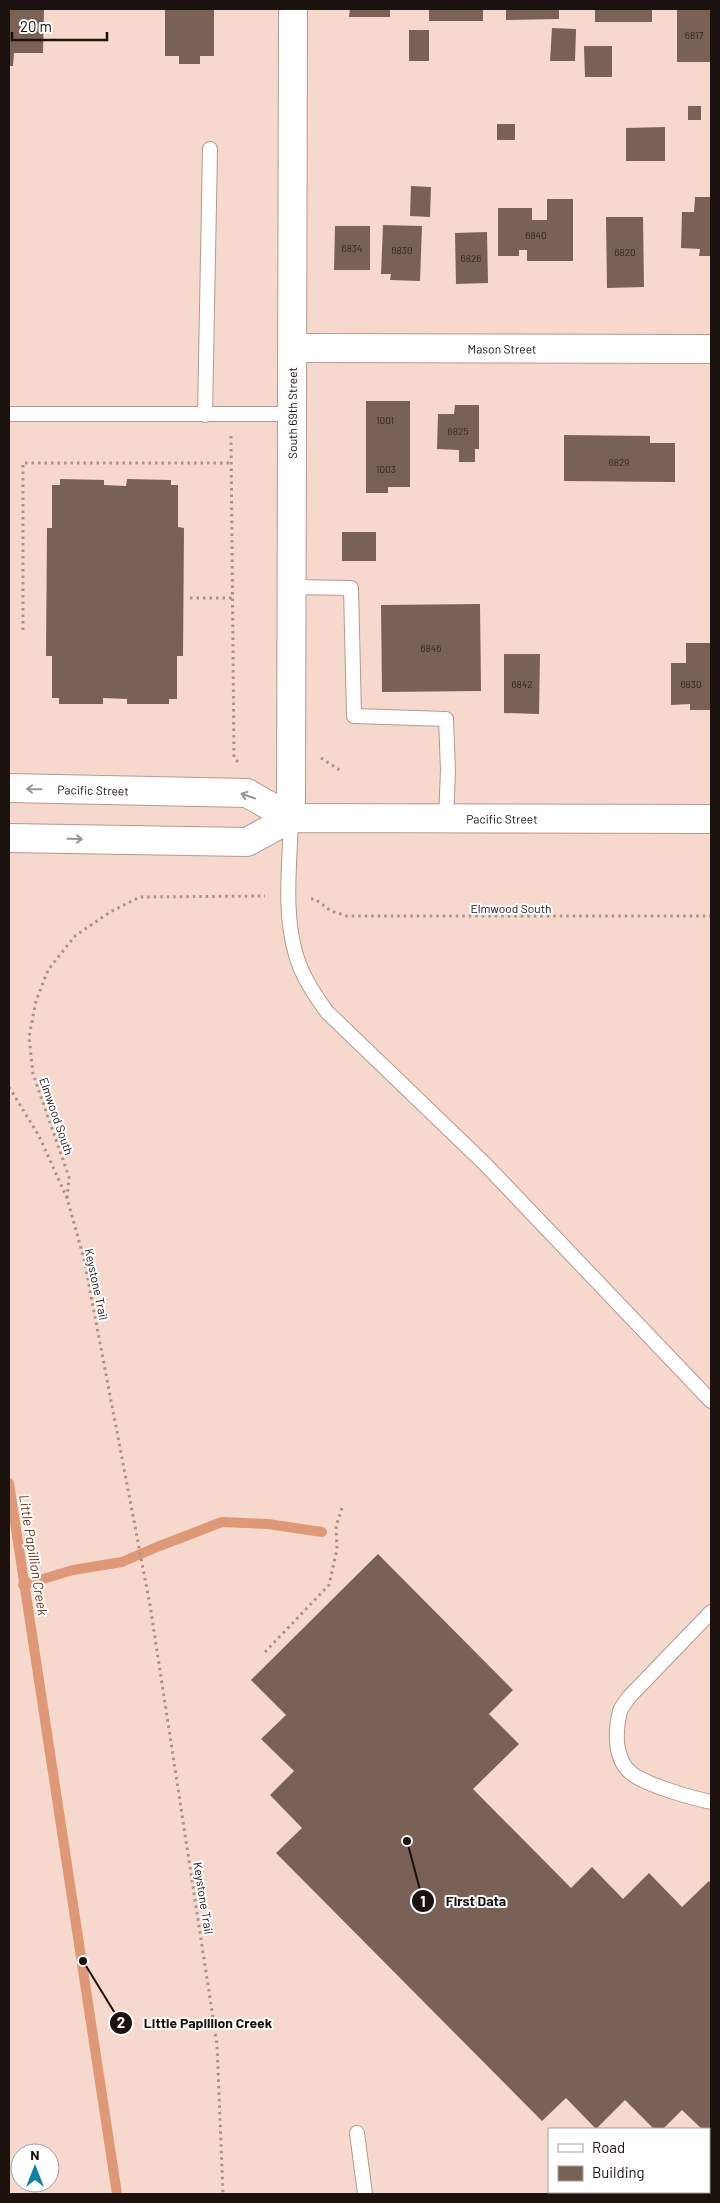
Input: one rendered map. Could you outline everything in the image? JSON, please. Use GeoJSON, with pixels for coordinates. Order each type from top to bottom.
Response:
{"type":"FeatureCollection","features":[{"type":"Feature","properties":{"kind":"street","name":"South 69th Street"},"geometry":{"type":"LineString","coordinates":[[292,818],[293,9]]}},
{"type":"Feature","properties":{"kind":"street","name":"Mason Street"},"geometry":{"type":"LineString","coordinates":[[293,348],[711,349]]}},
{"type":"Feature","properties":{"kind":"street","name":"Pacific Street"},"geometry":{"type":"LineString","coordinates":[[9,788],[247,793],[292,818]]}},
{"type":"Feature","properties":{"kind":"street","name":"Pacific Street"},"geometry":{"type":"LineString","coordinates":[[9,838],[248,842],[292,818],[711,819]]}},
{"type":"Feature","properties":{"kind":"lane"},"geometry":{"type":"LineString","coordinates":[[206,415],[210,149]]}},
{"type":"Feature","properties":{"kind":"lane"},"geometry":{"type":"LineString","coordinates":[[9,414],[292,414]]}},
{"type":"Feature","properties":{"kind":"lane"},"geometry":{"type":"LineString","coordinates":[[292,587],[351,588],[354,716],[446,719],[448,770],[446,818]]}},
{"type":"Feature","properties":{"kind":"lane"},"geometry":{"type":"LineString","coordinates":[[292,818],[289,898],[292,932],[296,955],[305,977],[321,1004],[485,1164],[711,1401]]}},
{"type":"Feature","properties":{"kind":"lane"},"geometry":{"type":"LineString","coordinates":[[711,1612],[631,1695],[620,1710],[616,1741],[620,1757],[631,1773],[657,1786],[711,1802]]}},
{"type":"Feature","properties":{"kind":"lane"},"geometry":{"type":"LineString","coordinates":[[356,2133],[365,2194]]}},
{"type":"Feature","properties":{"kind":"path"},"geometry":{"type":"LineString","coordinates":[[231,415],[234,758],[244,769]]}},
{"type":"Feature","properties":{"kind":"path"},"geometry":{"type":"LineString","coordinates":[[24,630],[23,463],[232,464]]}},
{"type":"Feature","properties":{"kind":"path"},"geometry":{"type":"LineString","coordinates":[[190,598],[233,598]]}},
{"type":"Feature","properties":{"kind":"path"},"geometry":{"type":"LineString","coordinates":[[318,756],[341,771]]}},
{"type":"Feature","properties":{"kind":"path","name":"Elmwood South"},"geometry":{"type":"LineString","coordinates":[[67,1198],[69,1177],[33,1074],[29,1037],[36,1001],[48,970],[75,936],[110,912],[140,897],[249,895]]}},
{"type":"Feature","properties":{"kind":"path","name":"Elmwood South"},"geometry":{"type":"LineString","coordinates":[[315,899],[331,911],[347,916],[711,916]]}},
{"type":"Feature","properties":{"kind":"path","name":"Keystone Trail"},"geometry":{"type":"LineString","coordinates":[[9,1088],[39,1136],[67,1198],[84,1259],[150,1605],[217,2044],[223,2194]]}},
{"type":"Feature","properties":{"kind":"path"},"geometry":{"type":"LineString","coordinates":[[265,1652],[329,1585],[338,1549],[336,1526],[343,1505]]}},
{"type":"Feature","properties":{"kind":"building"},"geometry":{"type":"Polygon","coordinates":[[[9,9],[44,9],[43,53],[14,53],[13,66],[9,66],[9,9]]]}},
{"type":"Feature","properties":{"kind":"building"},"geometry":{"type":"Polygon","coordinates":[[[165,9],[214,9],[214,56],[200,56],[200,64],[179,64],[179,56],[165,56],[165,9]]]}},
{"type":"Feature","properties":{"kind":"building"},"geometry":{"type":"Polygon","coordinates":[[[350,9],[390,9],[390,17],[349,17],[350,9]]]}},
{"type":"Feature","properties":{"kind":"building"},"geometry":{"type":"Polygon","coordinates":[[[429,9],[483,9],[483,21],[429,21],[429,9]]]}},
{"type":"Feature","properties":{"kind":"building"},"geometry":{"type":"Polygon","coordinates":[[[506,9],[559,9],[559,19],[506,20],[506,9]]]}},
{"type":"Feature","properties":{"kind":"building"},"geometry":{"type":"Polygon","coordinates":[[[595,9],[652,9],[652,22],[595,22],[595,9]]]}},
{"type":"Feature","properties":{"kind":"building"},"geometry":{"type":"Polygon","coordinates":[[[677,9],[711,9],[711,62],[677,62],[677,9]]]}},
{"type":"Feature","properties":{"kind":"building"},"geometry":{"type":"Polygon","coordinates":[[[552,28],[576,29],[575,61],[550,61],[552,28]]]}},
{"type":"Feature","properties":{"kind":"building"},"geometry":{"type":"Polygon","coordinates":[[[409,30],[429,30],[429,61],[409,61],[409,30]]]}},
{"type":"Feature","properties":{"kind":"building"},"geometry":{"type":"Polygon","coordinates":[[[584,46],[612,46],[612,77],[585,77],[584,46]]]}},
{"type":"Feature","properties":{"kind":"building"},"geometry":{"type":"Polygon","coordinates":[[[688,106],[701,106],[701,120],[688,120],[688,106]]]}},
{"type":"Feature","properties":{"kind":"building"},"geometry":{"type":"Polygon","coordinates":[[[497,124],[515,124],[515,140],[497,140],[497,124]]]}},
{"type":"Feature","properties":{"kind":"building"},"geometry":{"type":"Polygon","coordinates":[[[665,127],[665,161],[626,161],[626,128],[665,127]]]}},
{"type":"Feature","properties":{"kind":"building"},"geometry":{"type":"Polygon","coordinates":[[[411,186],[431,187],[430,217],[410,216],[411,186]]]}},
{"type":"Feature","properties":{"kind":"building"},"geometry":{"type":"Polygon","coordinates":[[[695,197],[711,197],[711,256],[699,256],[700,249],[681,248],[682,212],[694,212],[695,197]]]}},
{"type":"Feature","properties":{"kind":"building"},"geometry":{"type":"Polygon","coordinates":[[[547,199],[573,199],[573,261],[527,261],[527,250],[519,250],[519,256],[498,256],[498,208],[532,208],[532,220],[547,220],[547,199]]]}},
{"type":"Feature","properties":{"kind":"building"},"geometry":{"type":"Polygon","coordinates":[[[606,217],[643,217],[644,287],[607,288],[606,217]]]}},
{"type":"Feature","properties":{"kind":"building"},"geometry":{"type":"Polygon","coordinates":[[[383,225],[422,226],[420,281],[390,280],[391,274],[381,274],[383,225]]]}},
{"type":"Feature","properties":{"kind":"building"},"geometry":{"type":"Polygon","coordinates":[[[335,226],[370,226],[370,270],[334,270],[335,226]]]}},
{"type":"Feature","properties":{"kind":"building"},"geometry":{"type":"Polygon","coordinates":[[[487,232],[488,283],[456,284],[455,233],[487,232]]]}},
{"type":"Feature","properties":{"kind":"building"},"geometry":{"type":"Polygon","coordinates":[[[366,401],[410,401],[410,487],[388,487],[388,493],[366,493],[366,401]]]}},
{"type":"Feature","properties":{"kind":"building"},"geometry":{"type":"Polygon","coordinates":[[[455,405],[479,405],[479,449],[475,449],[475,462],[459,462],[459,450],[437,449],[438,414],[454,414],[455,405]]]}},
{"type":"Feature","properties":{"kind":"building"},"geometry":{"type":"Polygon","coordinates":[[[564,435],[650,436],[650,443],[675,443],[675,482],[564,481],[564,435]]]}},
{"type":"Feature","properties":{"kind":"building"},"geometry":{"type":"Polygon","coordinates":[[[60,479],[104,480],[104,485],[126,486],[127,479],[171,480],[171,485],[178,485],[178,527],[184,528],[183,656],[177,656],[177,699],[169,699],[169,704],[127,704],[127,699],[103,698],[103,704],[59,704],[59,698],[52,698],[52,656],[46,656],[47,528],[52,528],[52,485],[60,485],[60,479]]]}},
{"type":"Feature","properties":{"kind":"building"},"geometry":{"type":"Polygon","coordinates":[[[342,532],[376,532],[376,561],[342,561],[342,532]]]}},
{"type":"Feature","properties":{"kind":"building"},"geometry":{"type":"Polygon","coordinates":[[[480,604],[481,691],[382,692],[381,605],[480,604]]]}},
{"type":"Feature","properties":{"kind":"building"},"geometry":{"type":"Polygon","coordinates":[[[686,643],[711,643],[711,710],[690,710],[690,704],[671,705],[671,663],[686,663],[686,643]]]}},
{"type":"Feature","properties":{"kind":"building"},"geometry":{"type":"Polygon","coordinates":[[[504,654],[540,654],[539,714],[504,713],[504,654]]]}},
{"type":"Feature","properties":{"kind":"building"},"geometry":{"type":"Polygon","coordinates":[[[378,1554],[513,1690],[489,1714],[519,1744],[473,1789],[571,1888],[592,1867],[623,1899],[649,1873],[682,1907],[709,1881],[711,1884],[711,2139],[710,2128],[701,2128],[682,2110],[664,2128],[653,2128],[625,2100],[597,2128],[566,2098],[542,2121],[276,1853],[302,1828],[270,1795],[294,1771],[261,1739],[286,1715],[251,1680],[378,1554]]]}},
{"type":"Feature","properties":{"kind":"waterway","name":"Little Papillion Creek"},"geometry":{"type":"LineString","coordinates":[[9,1483],[117,2194]]}},
{"type":"Feature","properties":{"kind":"waterway"},"geometry":{"type":"LineString","coordinates":[[23,1585],[73,1570],[122,1562],[222,1522],[268,1524],[322,1532]]}},
{"type":"Feature","properties":{"kind":"place","name":"First Data"},"geometry":{"type":"Point","coordinates":[407,1841]}},
{"type":"Feature","properties":{"kind":"place","name":"Little Papillion Creek"},"geometry":{"type":"Point","coordinates":[83,1961]}}]}
